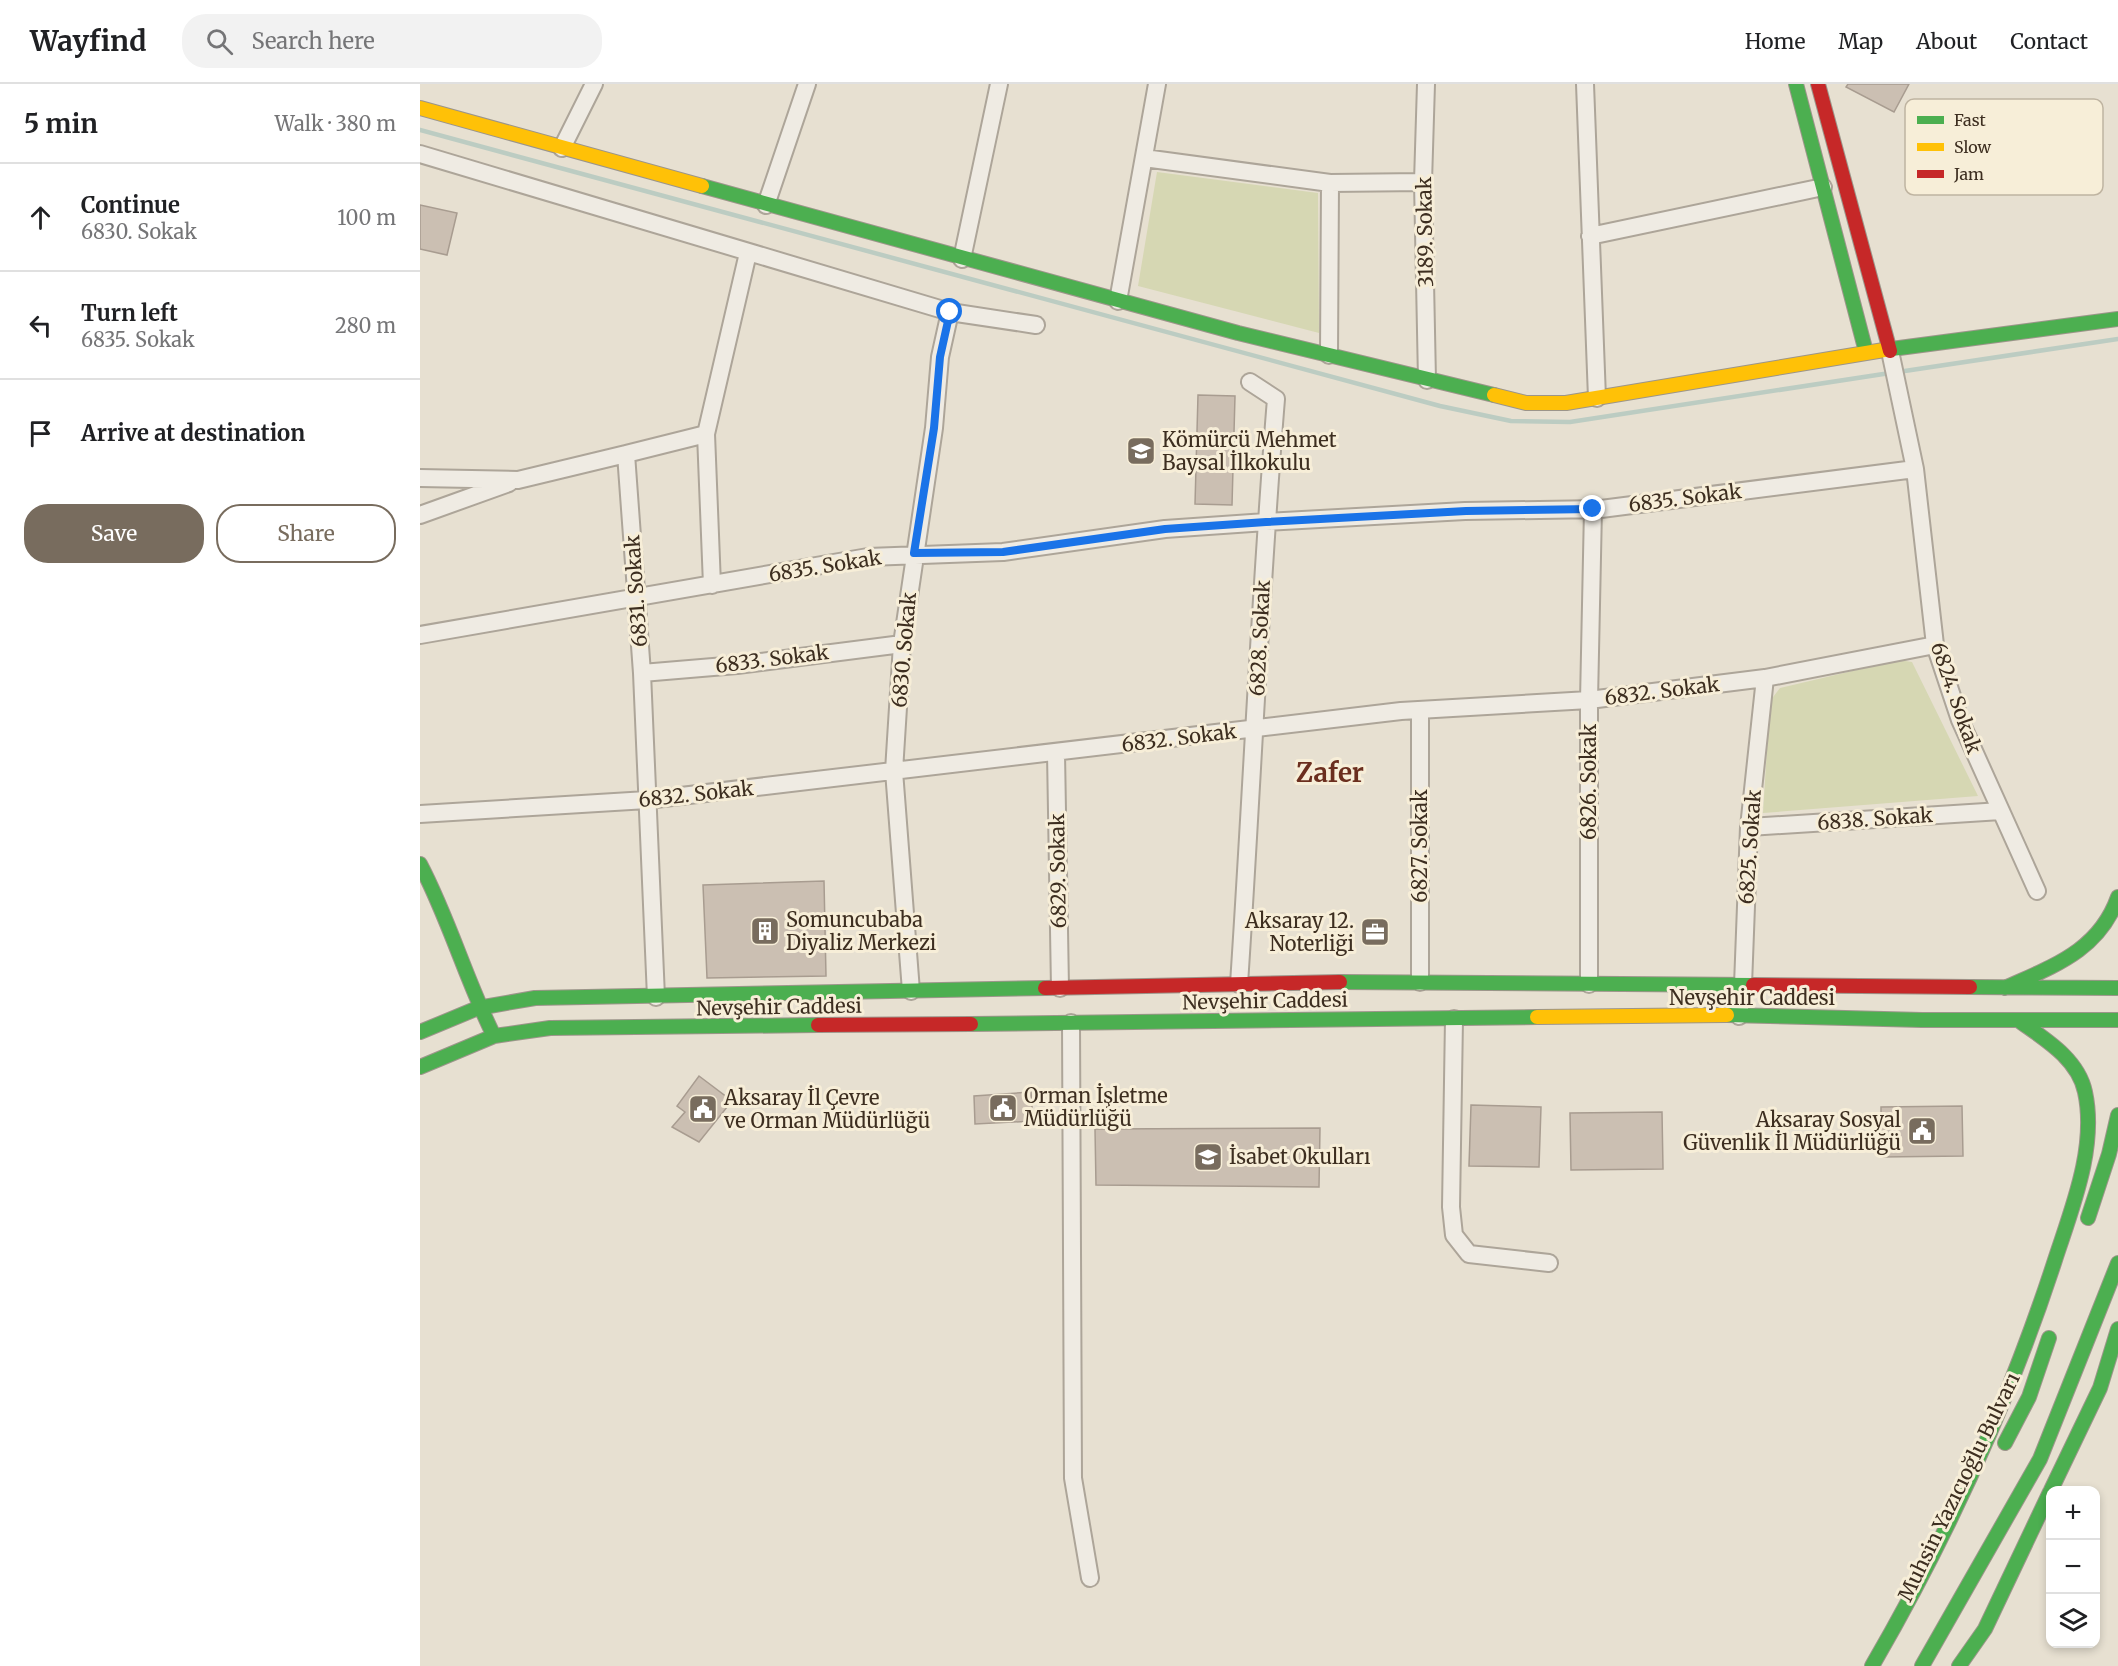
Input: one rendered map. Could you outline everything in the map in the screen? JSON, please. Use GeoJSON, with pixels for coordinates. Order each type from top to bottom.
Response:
{"type":"FeatureCollection","features":[{"type":"Feature","properties":{"kind":"main road"},"geometry":{"type":"LineString","coordinates":[[1796,84],[1866,352]]}},
{"type":"Feature","properties":{"kind":"main road"},"geometry":{"type":"LineString","coordinates":[[1818,84],[1891,357]]}},
{"type":"Feature","properties":{"kind":"main road"},"geometry":{"type":"LineString","coordinates":[[420,108],[1118,301],[1329,356],[1526,403],[1566,404],[1866,352],[1891,357],[2118,319]]}},
{"type":"Feature","properties":{"kind":"main road"},"geometry":{"type":"LineString","coordinates":[[420,864],[460,951],[478,1008],[494,1036]]}},
{"type":"Feature","properties":{"kind":"main road"},"geometry":{"type":"LineString","coordinates":[[2005,988],[2072,956],[2097,937],[2116,906],[2118,897]]}},
{"type":"Feature","properties":{"kind":"main road","name":"Nevşehir Caddesi"},"geometry":{"type":"LineString","coordinates":[[420,1032],[478,1008],[535,998],[1420,982],[2118,988]]}},
{"type":"Feature","properties":{"kind":"main road","name":"Nevşehir Caddesi"},"geometry":{"type":"LineString","coordinates":[[420,1067],[494,1036],[550,1028],[1739,1016],[2118,1020]]}},
{"type":"Feature","properties":{"kind":"main road"},"geometry":{"type":"LineString","coordinates":[[1872,1666],[1899,1622],[2000,1411],[2043,1302],[2077,1192],[2088,1128],[2085,1089],[2066,1056],[2018,1020]]}},
{"type":"Feature","properties":{"kind":"main road"},"geometry":{"type":"LineString","coordinates":[[2084,1231],[2109,1154],[2118,1115]]}},
{"type":"Feature","properties":{"kind":"main road"},"geometry":{"type":"LineString","coordinates":[[1922,1666],[2040,1460],[2118,1263]]}},
{"type":"Feature","properties":{"kind":"main road","name":"Muhsin Yazıcıoğlu Bulvarı"},"geometry":{"type":"LineString","coordinates":[[1997,1459],[2029,1397],[2055,1319]]}},
{"type":"Feature","properties":{"kind":"main road"},"geometry":{"type":"LineString","coordinates":[[2053,1486],[2100,1388],[2118,1329]]}},
{"type":"Feature","properties":{"kind":"main road"},"geometry":{"type":"LineString","coordinates":[[1959,1666],[1985,1629],[2046,1501]]}},
{"type":"Feature","properties":{"kind":"main road","name":"Muhsin Yazıcıoğlu Bulvarı"},"geometry":{"type":"LineString","coordinates":[[1918,1613],[1966,1521]]}},
{"type":"Feature","properties":{"kind":"street"},"geometry":{"type":"LineString","coordinates":[[562,148],[594,84]]}},
{"type":"Feature","properties":{"kind":"street"},"geometry":{"type":"LineString","coordinates":[[766,205],[807,84]]}},
{"type":"Feature","properties":{"kind":"street"},"geometry":{"type":"LineString","coordinates":[[962,259],[999,84]]}},
{"type":"Feature","properties":{"kind":"street"},"geometry":{"type":"LineString","coordinates":[[1118,301],[1157,84]]}},
{"type":"Feature","properties":{"kind":"street","name":"3189. Sokak"},"geometry":{"type":"LineString","coordinates":[[1426,84],[1424,182],[1427,380]]}},
{"type":"Feature","properties":{"kind":"street"},"geometry":{"type":"LineString","coordinates":[[1585,84],[1597,398]]}},
{"type":"Feature","properties":{"kind":"street"},"geometry":{"type":"LineString","coordinates":[[420,154],[950,312],[1036,325]]}},
{"type":"Feature","properties":{"kind":"street"},"geometry":{"type":"LineString","coordinates":[[1144,158],[1330,183],[1424,182]]}},
{"type":"Feature","properties":{"kind":"street"},"geometry":{"type":"LineString","coordinates":[[1329,356],[1330,183]]}},
{"type":"Feature","properties":{"kind":"street"},"geometry":{"type":"LineString","coordinates":[[1590,236],[1823,187]]}},
{"type":"Feature","properties":{"kind":"street"},"geometry":{"type":"LineString","coordinates":[[712,585],[706,434],[748,253]]}},
{"type":"Feature","properties":{"kind":"street","name":"6830. Sokak"},"geometry":{"type":"LineString","coordinates":[[911,991],[894,771],[902,644],[934,428],[940,357],[950,312]]}},
{"type":"Feature","properties":{"kind":"street","name":"6824. Sokak"},"geometry":{"type":"LineString","coordinates":[[1891,357],[1915,469],[1935,645],[1960,720],[2037,891]]}},
{"type":"Feature","properties":{"kind":"street","name":"6828. Sokak"},"geometry":{"type":"LineString","coordinates":[[1239,984],[1256,729],[1266,522],[1276,399],[1250,382]]}},
{"type":"Feature","properties":{"kind":"street"},"geometry":{"type":"LineString","coordinates":[[420,515],[518,480],[706,434]]}},
{"type":"Feature","properties":{"kind":"street","name":"6831. Sokak"},"geometry":{"type":"LineString","coordinates":[[626,454],[638,597],[656,997]]}},
{"type":"Feature","properties":{"kind":"street","name":"6835. Sokak"},"geometry":{"type":"LineString","coordinates":[[420,635],[868,557],[914,553],[1003,552],[1165,529],[1266,522],[1466,511],[1593,509],[1915,469]]}},
{"type":"Feature","properties":{"kind":"street"},"geometry":{"type":"LineString","coordinates":[[420,478],[518,480]]}},
{"type":"Feature","properties":{"kind":"street","name":"6826. Sokak"},"geometry":{"type":"LineString","coordinates":[[1589,984],[1588,700],[1593,509]]}},
{"type":"Feature","properties":{"kind":"street","name":"6833. Sokak"},"geometry":{"type":"LineString","coordinates":[[642,673],[736,665],[902,644]]}},
{"type":"Feature","properties":{"kind":"street","name":"6832. Sokak"},"geometry":{"type":"LineString","coordinates":[[420,814],[647,800],[1420,710],[1588,700],[1765,678],[1935,645]]}},
{"type":"Feature","properties":{"kind":"street","name":"6825. Sokak"},"geometry":{"type":"LineString","coordinates":[[1739,1016],[1743,986],[1749,827],[1765,678]]}},
{"type":"Feature","properties":{"kind":"street","name":"6827. Sokak"},"geometry":{"type":"LineString","coordinates":[[1420,710],[1420,982]]}},
{"type":"Feature","properties":{"kind":"street","name":"6829. Sokak"},"geometry":{"type":"LineString","coordinates":[[1056,753],[1060,988]]}},
{"type":"Feature","properties":{"kind":"street","name":"6838. Sokak"},"geometry":{"type":"LineString","coordinates":[[1749,827],[2001,811]]}},
{"type":"Feature","properties":{"kind":"street"},"geometry":{"type":"LineString","coordinates":[[1455,1019],[1451,1207],[1454,1235],[1469,1254],[1550,1263]]}},
{"type":"Feature","properties":{"kind":"street"},"geometry":{"type":"LineString","coordinates":[[1071,1023],[1073,1478],[1090,1578]]}},
{"type":"Feature","properties":{"kind":"green space"},"geometry":{"type":"Polygon","coordinates":[[[1157,172],[1318,193],[1319,333],[1138,286],[1157,172]]]}},
{"type":"Feature","properties":{"kind":"green space"},"geometry":{"type":"Polygon","coordinates":[[[1899,660],[1912,662],[1978,796],[1763,813],[1770,701],[1780,688],[1899,660]]]}},
{"type":"Feature","properties":{"kind":"building"},"geometry":{"type":"Polygon","coordinates":[[[1848,84],[1909,84],[1894,112],[1846,87],[1848,84]]]}},
{"type":"Feature","properties":{"kind":"building"},"geometry":{"type":"Polygon","coordinates":[[[420,205],[457,213],[447,255],[420,249],[420,205]]]}},
{"type":"Feature","properties":{"kind":"building"},"geometry":{"type":"Polygon","coordinates":[[[1198,395],[1235,396],[1232,505],[1195,504],[1198,395]]]}},
{"type":"Feature","properties":{"kind":"building","name":"Somuncubaba Diyaliz Merkezi"},"geometry":{"type":"Polygon","coordinates":[[[824,881],[826,976],[707,978],[703,885],[824,881]]]}},
{"type":"Feature","properties":{"kind":"building","name":"Aksaray İl Çevre ve Orman Müdürlüğü"},"geometry":{"type":"Polygon","coordinates":[[[699,1076],[732,1101],[699,1142],[672,1127],[685,1112],[677,1106],[699,1076]]]}},
{"type":"Feature","properties":{"kind":"building","name":"Orman İşletme Müdürlüğü"},"geometry":{"type":"Polygon","coordinates":[[[1031,1092],[1033,1121],[975,1124],[974,1096],[1031,1092]]]}},
{"type":"Feature","properties":{"kind":"building"},"geometry":{"type":"Polygon","coordinates":[[[1471,1105],[1541,1107],[1539,1167],[1469,1166],[1471,1105]]]}},
{"type":"Feature","properties":{"kind":"building","name":"Aksaray Sosyal Güvenlik İl Müdürlüğü"},"geometry":{"type":"Polygon","coordinates":[[[1962,1106],[1963,1156],[1881,1157],[1881,1107],[1962,1106]]]}},
{"type":"Feature","properties":{"kind":"building"},"geometry":{"type":"Polygon","coordinates":[[[1662,1112],[1663,1169],[1571,1170],[1570,1113],[1662,1112]]]}},
{"type":"Feature","properties":{"kind":"building","name":"İsabet Okulları"},"geometry":{"type":"Polygon","coordinates":[[[1320,1128],[1319,1187],[1096,1185],[1095,1129],[1320,1128]]]}},
{"type":"Feature","properties":{"kind":"waterway"},"geometry":{"type":"LineString","coordinates":[[420,130],[1440,406],[1511,421],[1570,422],[1890,373]]}},
{"type":"Feature","properties":{"kind":"waterway"},"geometry":{"type":"LineString","coordinates":[[1898,372],[2118,339]]}},
{"type":"Feature","properties":{"kind":"traffic: fast"},"geometry":{"type":"LineString","coordinates":[[1796,84],[1866,352]]}},
{"type":"Feature","properties":{"kind":"traffic: fast"},"geometry":{"type":"LineString","coordinates":[[702,186],[1238,333],[1494,395]]}},
{"type":"Feature","properties":{"kind":"traffic: fast"},"geometry":{"type":"LineString","coordinates":[[1884,350],[2118,319]]}},
{"type":"Feature","properties":{"kind":"traffic: fast"},"geometry":{"type":"LineString","coordinates":[[420,864],[494,1036]]}},
{"type":"Feature","properties":{"kind":"traffic: fast"},"geometry":{"type":"LineString","coordinates":[[2005,988],[2057,964],[2087,944],[2110,916],[2118,897]]}},
{"type":"Feature","properties":{"kind":"traffic: fast"},"geometry":{"type":"LineString","coordinates":[[1340,982],[1753,985]]}},
{"type":"Feature","properties":{"kind":"traffic: fast"},"geometry":{"type":"LineString","coordinates":[[1970,987],[2118,988]]}},
{"type":"Feature","properties":{"kind":"traffic: fast"},"geometry":{"type":"LineString","coordinates":[[420,1032],[478,1008],[535,998],[1045,988]]}},
{"type":"Feature","properties":{"kind":"traffic: fast"},"geometry":{"type":"LineString","coordinates":[[1727,1015],[1922,1020],[2118,1020]]}},
{"type":"Feature","properties":{"kind":"traffic: fast"},"geometry":{"type":"LineString","coordinates":[[971,1024],[1537,1017]]}},
{"type":"Feature","properties":{"kind":"traffic: fast"},"geometry":{"type":"LineString","coordinates":[[1872,1666],[1926,1568],[1997,1417],[2037,1313],[2069,1220],[2081,1177],[2088,1134],[2088,1113],[2081,1080],[2075,1069],[2058,1050],[2018,1020]]}},
{"type":"Feature","properties":{"kind":"traffic: fast"},"geometry":{"type":"LineString","coordinates":[[420,1067],[494,1036],[550,1028],[818,1025]]}},
{"type":"Feature","properties":{"kind":"traffic: fast"},"geometry":{"type":"LineString","coordinates":[[2088,1218],[2109,1154],[2118,1115]]}},
{"type":"Feature","properties":{"kind":"traffic: fast"},"geometry":{"type":"LineString","coordinates":[[1922,1666],[2040,1459],[2118,1263]]}},
{"type":"Feature","properties":{"kind":"traffic: fast"},"geometry":{"type":"LineString","coordinates":[[2053,1486],[2100,1388],[2118,1329]]}},
{"type":"Feature","properties":{"kind":"traffic: fast"},"geometry":{"type":"LineString","coordinates":[[2005,1443],[2029,1397],[2049,1338]]}},
{"type":"Feature","properties":{"kind":"traffic: fast"},"geometry":{"type":"LineString","coordinates":[[1959,1666],[1985,1629],[2046,1500]]}},
{"type":"Feature","properties":{"kind":"traffic: slow"},"geometry":{"type":"LineString","coordinates":[[420,108],[702,186]]}},
{"type":"Feature","properties":{"kind":"traffic: slow"},"geometry":{"type":"LineString","coordinates":[[1494,395],[1526,403],[1566,403],[1884,350]]}},
{"type":"Feature","properties":{"kind":"traffic: slow"},"geometry":{"type":"LineString","coordinates":[[1537,1017],[1727,1015]]}},
{"type":"Feature","properties":{"kind":"traffic: jam"},"geometry":{"type":"LineString","coordinates":[[1818,84],[1890,351]]}},
{"type":"Feature","properties":{"kind":"traffic: jam"},"geometry":{"type":"LineString","coordinates":[[1045,988],[1340,982]]}},
{"type":"Feature","properties":{"kind":"traffic: jam"},"geometry":{"type":"LineString","coordinates":[[1753,985],[1970,987]]}},
{"type":"Feature","properties":{"kind":"traffic: jam"},"geometry":{"type":"LineString","coordinates":[[818,1025],[971,1024]]}},
{"type":"Feature","properties":{"kind":"place","name":"Kömürcü Mehmet Baysal İlkokulu"},"geometry":{"type":"Point","coordinates":[1141,451]}},
{"type":"Feature","properties":{"kind":"place","name":"Somuncubaba Diyaliz Merkezi"},"geometry":{"type":"Point","coordinates":[765,931]}},
{"type":"Feature","properties":{"kind":"place","name":"Aksaray 12. Noterliği"},"geometry":{"type":"Point","coordinates":[1375,932]}},
{"type":"Feature","properties":{"kind":"place","name":"Orman İşletme Müdürlüğü"},"geometry":{"type":"Point","coordinates":[1003,1108]}},
{"type":"Feature","properties":{"kind":"place","name":"Aksaray İl Çevre ve Orman Müdürlüğü"},"geometry":{"type":"Point","coordinates":[703,1109]}},
{"type":"Feature","properties":{"kind":"place","name":"Aksaray Sosyal Güvenlik İl Müdürlüğü"},"geometry":{"type":"Point","coordinates":[1922,1131]}},
{"type":"Feature","properties":{"kind":"place","name":"İsabet Okulları"},"geometry":{"type":"Point","coordinates":[1208,1157]}},
{"type":"Feature","properties":{"kind":"district","name":"Zafer"},"geometry":{"type":"Point","coordinates":[1330,773]}},
{"type":"Feature","properties":{"kind":"route"},"geometry":{"type":"LineString","coordinates":[[950,312],[940,357],[934,428],[914,553],[1003,552],[1165,529],[1266,522],[1466,511],[1593,509]]}}]}
